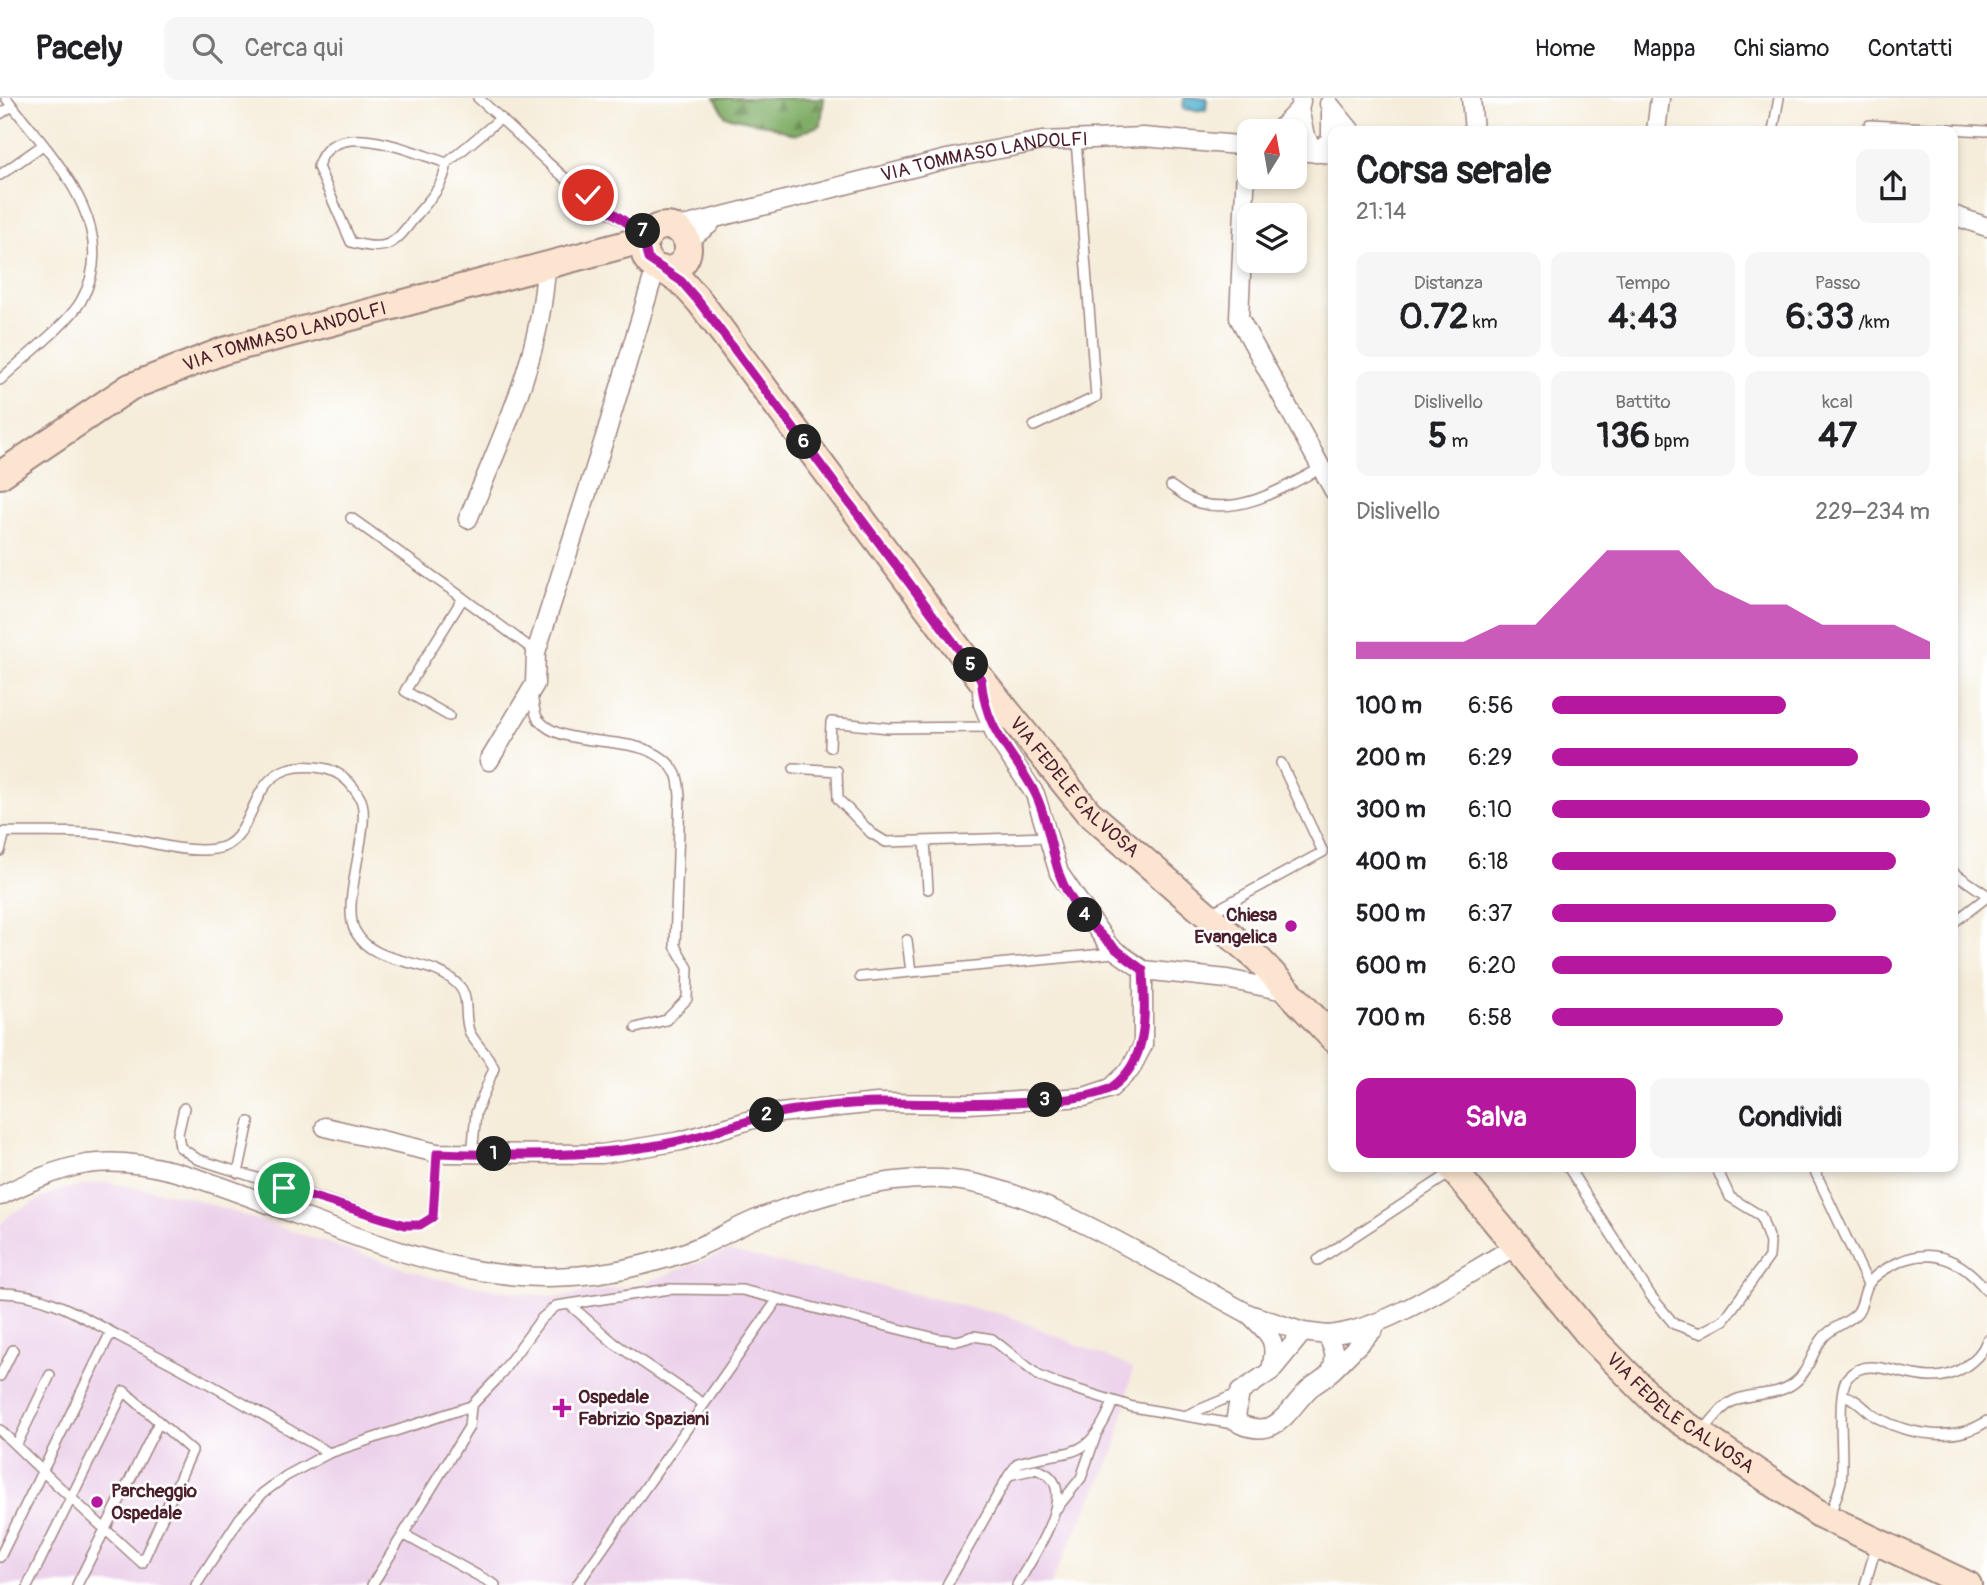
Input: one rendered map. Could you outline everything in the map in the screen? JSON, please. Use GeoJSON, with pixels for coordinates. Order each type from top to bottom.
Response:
{"type":"FeatureCollection","features":[{"type":"Feature","properties":{"kind":"street"},"geometry":{"type":"LineString","coordinates":[[1471,98],[1474,126]]}},
{"type":"Feature","properties":{"kind":"street"},"geometry":{"type":"LineString","coordinates":[[1657,126],[1660,98]]}},
{"type":"Feature","properties":{"kind":"street"},"geometry":{"type":"LineString","coordinates":[[1301,103],[1305,136],[1325,154]]}},
{"type":"Feature","properties":{"kind":"street"},"geometry":{"type":"LineString","coordinates":[[1288,119],[1301,103]]}},
{"type":"Feature","properties":{"kind":"street"},"geometry":{"type":"LineString","coordinates":[[1329,103],[1347,126]]}},
{"type":"Feature","properties":{"kind":"street"},"geometry":{"type":"LineString","coordinates":[[1329,103],[1330,126]]}},
{"type":"Feature","properties":{"kind":"street","name":"VIA TOMMASO LANDOLFI"},"geometry":{"type":"LineString","coordinates":[[683,241],[722,218],[947,159],[1042,141],[1143,137],[1237,145]]}},
{"type":"Feature","properties":{"kind":"street"},"geometry":{"type":"LineString","coordinates":[[1307,152],[1325,154]]}},
{"type":"Feature","properties":{"kind":"street"},"geometry":{"type":"LineString","coordinates":[[1246,189],[1239,318],[1328,480]]}},
{"type":"Feature","properties":{"kind":"street"},"geometry":{"type":"LineString","coordinates":[[1958,216],[1987,225]]}},
{"type":"Feature","properties":{"kind":"street"},"geometry":{"type":"LineString","coordinates":[[489,761],[535,684],[536,652],[609,426],[652,253],[661,226],[683,241],[679,266],[652,253]]}},
{"type":"Feature","properties":{"kind":"street","name":"VIA FEDELE CALVOSA"},"geometry":{"type":"LineString","coordinates":[[683,241],[693,288],[699,302]]}},
{"type":"Feature","properties":{"kind":"street","name":"VIA TOMMASO LANDOLFI"},"geometry":{"type":"LineString","coordinates":[[0,475],[130,387],[212,356],[595,253],[652,253]]}},
{"type":"Feature","properties":{"kind":"street","name":"VIA FEDELE CALVOSA"},"geometry":{"type":"LineString","coordinates":[[652,253],[699,302],[981,679],[1088,812],[1258,959],[1328,1033]]}},
{"type":"Feature","properties":{"kind":"street"},"geometry":{"type":"LineString","coordinates":[[468,519],[526,373],[544,303],[546,265]]}},
{"type":"Feature","properties":{"kind":"street"},"geometry":{"type":"LineString","coordinates":[[981,679],[984,704],[993,727],[1035,794],[1059,873],[1109,946],[1143,970],[1227,979],[1289,992]]}},
{"type":"Feature","properties":{"kind":"street"},"geometry":{"type":"LineString","coordinates":[[325,1127],[437,1153],[602,1154],[681,1141],[770,1114],[877,1103],[969,1104],[1084,1097],[1111,1088],[1130,1070],[1143,1045],[1143,970]]}},
{"type":"Feature","properties":{"kind":"street"},"geometry":{"type":"LineString","coordinates":[[0,1196],[40,1177],[88,1164],[146,1166],[202,1180],[313,1221],[472,1270],[521,1276],[577,1276],[622,1271],[686,1252],[761,1217],[843,1192],[898,1181],[942,1179],[984,1185],[1030,1199],[1249,1314],[1303,1332],[1327,1335],[1350,1333],[1387,1318],[1516,1246]]}},
{"type":"Feature","properties":{"kind":"street","name":"VIA FEDELE CALVOSA"},"geometry":{"type":"LineString","coordinates":[[1456,1172],[1591,1337],[1661,1408],[1828,1519],[1968,1585]]}},
{"type":"Feature","properties":{"kind":"street"},"geometry":{"type":"LineString","coordinates":[[1249,1314],[1271,1336],[1276,1348],[1271,1371]]}},
{"type":"Feature","properties":{"kind":"street"},"geometry":{"type":"LineString","coordinates":[[1303,1332],[1271,1371],[1240,1392],[1236,1417],[1240,1424],[1250,1428],[1281,1422],[1299,1399],[1387,1318]]}},
{"type":"Feature","properties":{"kind":"street"},"geometry":{"type":"LineString","coordinates":[[1327,1335],[1335,1352],[1331,1372]]}},
{"type":"Feature","properties":{"kind":"lane"},"geometry":{"type":"LineString","coordinates":[[478,98],[588,195],[630,225],[652,253]]}},
{"type":"Feature","properties":{"kind":"lane"},"geometry":{"type":"LineString","coordinates":[[1774,126],[1779,98]]}},
{"type":"Feature","properties":{"kind":"lane"},"geometry":{"type":"LineString","coordinates":[[0,114],[9,102],[43,145],[84,206],[95,246],[93,275],[74,310],[0,380]]}},
{"type":"Feature","properties":{"kind":"lane"},"geometry":{"type":"LineString","coordinates":[[447,163],[367,139],[349,139],[332,145],[321,155],[318,167],[351,242],[379,244],[402,237],[443,183],[447,163],[501,118]]}},
{"type":"Feature","properties":{"kind":"lane"},"geometry":{"type":"LineString","coordinates":[[1869,125],[1889,126]]}},
{"type":"Feature","properties":{"kind":"lane"},"geometry":{"type":"LineString","coordinates":[[1958,130],[1987,131]]}},
{"type":"Feature","properties":{"kind":"lane"},"geometry":{"type":"LineString","coordinates":[[1034,426],[1096,397],[1076,140]]}},
{"type":"Feature","properties":{"kind":"lane"},"geometry":{"type":"LineString","coordinates":[[0,175],[43,145]]}},
{"type":"Feature","properties":{"kind":"lane"},"geometry":{"type":"LineString","coordinates":[[1171,486],[1196,502],[1219,506],[1249,502],[1321,468]]}},
{"type":"Feature","properties":{"kind":"lane"},"geometry":{"type":"LineString","coordinates":[[351,518],[536,652]]}},
{"type":"Feature","properties":{"kind":"lane"},"geometry":{"type":"LineString","coordinates":[[449,716],[405,691],[463,598]]}},
{"type":"Feature","properties":{"kind":"lane"},"geometry":{"type":"LineString","coordinates":[[531,691],[537,718],[555,732],[632,746],[658,755],[676,774],[680,795],[675,946],[688,968],[687,999],[666,1020],[636,1028]]}},
{"type":"Feature","properties":{"kind":"lane"},"geometry":{"type":"LineString","coordinates":[[830,747],[831,722],[887,728],[993,727]]}},
{"type":"Feature","properties":{"kind":"lane"},"geometry":{"type":"LineString","coordinates":[[1208,915],[1222,905],[1324,852],[1281,763]]}},
{"type":"Feature","properties":{"kind":"lane"},"geometry":{"type":"LineString","coordinates":[[0,850],[5,832],[98,834],[156,844],[217,849],[232,842],[269,781],[283,769],[304,764],[330,769],[350,782],[362,803],[353,894],[353,929],[368,948],[425,966],[449,977],[461,989],[469,1032],[494,1068],[476,1113],[472,1155]]}},
{"type":"Feature","properties":{"kind":"lane"},"geometry":{"type":"LineString","coordinates":[[794,768],[837,771],[838,799],[871,833],[886,842],[1049,837]]}},
{"type":"Feature","properties":{"kind":"lane"},"geometry":{"type":"LineString","coordinates":[[925,841],[928,890]]}},
{"type":"Feature","properties":{"kind":"lane"},"geometry":{"type":"LineString","coordinates":[[1958,876],[1987,896],[1958,919]]}},
{"type":"Feature","properties":{"kind":"lane"},"geometry":{"type":"LineString","coordinates":[[906,940],[911,972]]}},
{"type":"Feature","properties":{"kind":"lane"},"geometry":{"type":"LineString","coordinates":[[860,977],[1118,953]]}},
{"type":"Feature","properties":{"kind":"lane"},"geometry":{"type":"LineString","coordinates":[[184,1108],[178,1134],[180,1147],[197,1160],[405,1225],[420,1225],[433,1217],[437,1153]]}},
{"type":"Feature","properties":{"kind":"lane"},"geometry":{"type":"LineString","coordinates":[[238,1173],[249,1122]]}},
{"type":"Feature","properties":{"kind":"lane"},"geometry":{"type":"LineString","coordinates":[[1318,1260],[1447,1172]]}},
{"type":"Feature","properties":{"kind":"lane"},"geometry":{"type":"LineString","coordinates":[[1571,1172],[1651,1296],[1674,1324],[1700,1333],[1724,1320],[1769,1257],[1770,1243],[1761,1216],[1730,1197],[1718,1172]]}},
{"type":"Feature","properties":{"kind":"lane"},"geometry":{"type":"LineString","coordinates":[[1815,1172],[1868,1284]]}},
{"type":"Feature","properties":{"kind":"lane"},"geometry":{"type":"LineString","coordinates":[[1700,1435],[1723,1409],[1737,1399],[1780,1392],[1797,1381],[1821,1340],[1860,1309],[1868,1284],[1884,1269],[1910,1257],[1933,1254],[1955,1261],[1973,1273],[1987,1291]]}},
{"type":"Feature","properties":{"kind":"lane"},"geometry":{"type":"LineString","coordinates":[[196,1585],[240,1518],[263,1493],[286,1476],[330,1453],[471,1406],[497,1379],[541,1319],[556,1306],[569,1304],[670,1289],[742,1290],[839,1317],[939,1339],[957,1340],[974,1336],[992,1339],[1039,1376],[1113,1402],[1250,1428]]}},
{"type":"Feature","properties":{"kind":"lane"},"geometry":{"type":"LineString","coordinates":[[0,1293],[22,1293],[53,1303],[175,1364],[330,1453]]}},
{"type":"Feature","properties":{"kind":"lane"},"geometry":{"type":"LineString","coordinates":[[578,1585],[778,1298]]}},
{"type":"Feature","properties":{"kind":"lane"},"geometry":{"type":"LineString","coordinates":[[569,1304],[614,1343],[705,1404]]}},
{"type":"Feature","properties":{"kind":"lane"},"geometry":{"type":"LineString","coordinates":[[0,1557],[111,1332]]}},
{"type":"Feature","properties":{"kind":"lane"},"geometry":{"type":"LineString","coordinates":[[1828,1519],[1840,1484],[1844,1443],[1842,1395],[1847,1378],[1862,1366],[1882,1366],[1905,1375],[1928,1379],[1954,1374],[1972,1362],[1986,1347]]}},
{"type":"Feature","properties":{"kind":"lane"},"geometry":{"type":"LineString","coordinates":[[0,1376],[13,1350]]}},
{"type":"Feature","properties":{"kind":"lane"},"geometry":{"type":"LineString","coordinates":[[16,1446],[50,1375]]}},
{"type":"Feature","properties":{"kind":"lane"},"geometry":{"type":"LineString","coordinates":[[0,1430],[42,1471],[71,1498],[142,1563],[192,1451],[124,1391],[71,1498],[28,1585]]}},
{"type":"Feature","properties":{"kind":"lane"},"geometry":{"type":"LineString","coordinates":[[1182,1417],[1240,1392]]}},
{"type":"Feature","properties":{"kind":"lane"},"geometry":{"type":"LineString","coordinates":[[1842,1395],[1853,1397],[1876,1416],[1904,1429],[1947,1435],[1978,1427],[1987,1421]]}},
{"type":"Feature","properties":{"kind":"lane"},"geometry":{"type":"LineString","coordinates":[[1017,1585],[1057,1508],[1081,1478],[1096,1433],[1113,1402]]}},
{"type":"Feature","properties":{"kind":"lane"},"geometry":{"type":"LineString","coordinates":[[372,1585],[469,1427],[471,1406]]}},
{"type":"Feature","properties":{"kind":"lane"},"geometry":{"type":"LineString","coordinates":[[77,1585],[159,1422]]}},
{"type":"Feature","properties":{"kind":"lane"},"geometry":{"type":"LineString","coordinates":[[947,1585],[967,1555],[1018,1463],[1072,1454],[1096,1433]]}},
{"type":"Feature","properties":{"kind":"lane"},"geometry":{"type":"LineString","coordinates":[[1009,1475],[1036,1469],[1051,1477],[1058,1489],[1057,1508]]}},
{"type":"Feature","properties":{"kind":"lane"},"geometry":{"type":"LineString","coordinates":[[403,1534],[495,1585]]}},
{"type":"Feature","properties":{"kind":"lane"},"geometry":{"type":"LineString","coordinates":[[1865,1585],[1877,1544]]}},
{"type":"Feature","properties":{"kind":"shaded area","name":"Ospedale Fabrizio Spaziani"},"geometry":{"type":"Polygon","coordinates":[[[103,1182],[185,1196],[434,1278],[498,1290],[556,1297],[639,1285],[728,1251],[1009,1316],[1133,1368],[1116,1448],[1050,1585],[0,1585],[0,1225],[11,1214],[58,1190],[103,1182]]]}},
{"type":"Feature","properties":{"kind":"green space"},"geometry":{"type":"Polygon","coordinates":[[[715,98],[824,98],[821,125],[795,135],[771,126],[725,116],[715,98]]]}},
{"type":"Feature","properties":{"kind":"water"},"geometry":{"type":"Polygon","coordinates":[[[1184,98],[1207,98],[1206,111],[1183,109],[1184,98]]]}},
{"type":"Feature","properties":{"kind":"place","name":"Chiesa Evangelica"},"geometry":{"type":"Point","coordinates":[1291,926]}},
{"type":"Feature","properties":{"kind":"place","name":"Ospedale Fabrizio Spaziani"},"geometry":{"type":"Point","coordinates":[562,1408]}},
{"type":"Feature","properties":{"kind":"place","name":"Parcheggio Ospedale"},"geometry":{"type":"Point","coordinates":[97,1502]}},
{"type":"Feature","properties":{"kind":"route"},"geometry":{"type":"LineString","coordinates":[[284,1188],[405,1225],[420,1225],[433,1217],[437,1153],[602,1154],[681,1141],[770,1114],[877,1103],[969,1104],[1084,1097],[1111,1088],[1130,1070],[1143,1045],[1143,970],[1109,946],[1092,925],[1059,873],[1035,794],[996,736],[984,704],[981,679],[699,302],[681,281],[648,259],[645,246],[650,234],[630,225],[588,195]]}}]}
